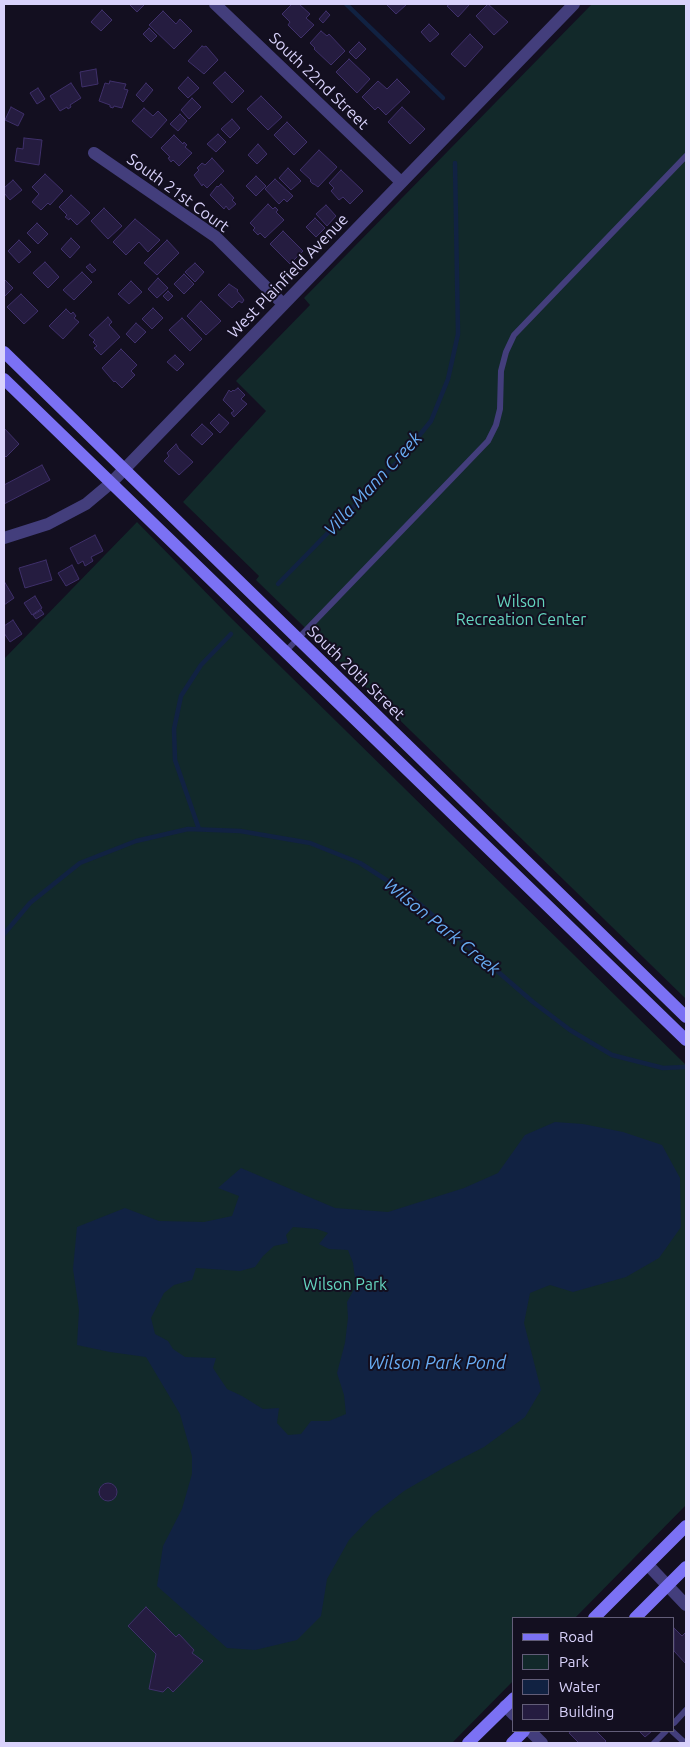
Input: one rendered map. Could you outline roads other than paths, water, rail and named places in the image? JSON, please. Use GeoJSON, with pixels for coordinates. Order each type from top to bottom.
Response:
{"type":"FeatureCollection","features":[{"type":"Feature","properties":{"kind":"street","name":"South 22nd Street"},"geometry":{"type":"LineString","coordinates":[[215,4],[401,182]]}},
{"type":"Feature","properties":{"kind":"street","name":"West Plainfield Avenue"},"geometry":{"type":"LineString","coordinates":[[4,538],[48,524],[86,504],[111,483],[574,4]]}},
{"type":"Feature","properties":{"kind":"street","name":"South 21st Court"},"geometry":{"type":"LineString","coordinates":[[94,153],[216,237],[283,304]]}},
{"type":"Feature","properties":{"kind":"street","name":"South 20th Street"},"geometry":{"type":"LineString","coordinates":[[4,352],[686,1017]]}},
{"type":"Feature","properties":{"kind":"street","name":"South 20th Street"},"geometry":{"type":"LineString","coordinates":[[4,379],[686,1040]]}},
{"type":"Feature","properties":{"kind":"street"},"geometry":{"type":"LineString","coordinates":[[595,1617],[686,1526]]}},
{"type":"Feature","properties":{"kind":"street"},"geometry":{"type":"LineString","coordinates":[[648,1565],[686,1605]]}},
{"type":"Feature","properties":{"kind":"street"},"geometry":{"type":"LineString","coordinates":[[636,1617],[686,1567]]}},
{"type":"Feature","properties":{"kind":"street"},"geometry":{"type":"LineString","coordinates":[[468,1743],[511,1706]]}},
{"type":"Feature","properties":{"kind":"street"},"geometry":{"type":"LineString","coordinates":[[512,1743],[523,1732]]}},
{"type":"Feature","properties":{"kind":"street"},"geometry":{"type":"LineString","coordinates":[[531,1732],[542,1743]]}},
{"type":"Feature","properties":{"kind":"lane"},"geometry":{"type":"LineString","coordinates":[[284,652],[488,441],[496,425],[500,409],[501,371],[506,352],[514,335],[686,156]]}},
{"type":"Feature","properties":{"kind":"lane"},"geometry":{"type":"LineString","coordinates":[[388,751],[400,738]]}},
{"type":"Feature","properties":{"kind":"lane"},"geometry":{"type":"LineString","coordinates":[[675,1722],[686,1710]]}},
{"type":"Feature","properties":{"kind":"lane"},"geometry":{"type":"LineString","coordinates":[[654,1743],[665,1732]]}},
{"type":"Feature","properties":{"kind":"lane"},"geometry":{"type":"LineString","coordinates":[[673,1732],[685,1743]]}},
{"type":"Feature","properties":{"kind":"water","name":"Wilson Park Pond"},"geometry":{"type":"Polygon","coordinates":[[[555,1122],[583,1124],[623,1132],[662,1145],[680,1178],[681,1227],[659,1258],[626,1277],[573,1292],[550,1285],[530,1293],[524,1323],[541,1390],[525,1417],[484,1447],[404,1491],[373,1515],[349,1540],[327,1579],[321,1616],[297,1640],[255,1650],[227,1648],[157,1586],[163,1546],[182,1509],[192,1474],[192,1456],[180,1414],[146,1357],[77,1345],[79,1310],[73,1269],[77,1227],[125,1208],[159,1221],[204,1222],[232,1216],[239,1196],[218,1188],[241,1168],[335,1208],[388,1212],[464,1188],[498,1173],[525,1135],[555,1122]],[[293,1227],[286,1235],[288,1243],[274,1246],[255,1267],[240,1271],[196,1268],[192,1280],[174,1285],[164,1293],[151,1318],[155,1334],[168,1341],[173,1349],[185,1357],[216,1358],[213,1368],[227,1389],[263,1409],[279,1408],[277,1423],[288,1435],[301,1434],[311,1421],[329,1421],[346,1414],[344,1395],[337,1373],[345,1343],[348,1318],[347,1302],[356,1286],[353,1263],[348,1250],[329,1249],[319,1244],[328,1233],[317,1229],[293,1227]]]}},
{"type":"Feature","properties":{"kind":"waterway","name":"Villa Mann Creek"},"geometry":{"type":"LineString","coordinates":[[346,4],[443,98]]}},
{"type":"Feature","properties":{"kind":"waterway","name":"Villa Mann Creek"},"geometry":{"type":"LineString","coordinates":[[278,584],[402,457],[431,421],[448,379],[458,334],[455,163]]}},
{"type":"Feature","properties":{"kind":"waterway"},"geometry":{"type":"LineString","coordinates":[[199,829],[175,760],[174,729],[181,696],[201,665],[231,634]]}},
{"type":"Feature","properties":{"kind":"waterway","name":"Wilson Park Creek"},"geometry":{"type":"LineString","coordinates":[[4,934],[30,903],[80,863],[136,841],[188,829],[240,831],[310,843],[360,863],[408,894],[533,1002],[570,1030],[612,1055],[663,1068],[686,1067]]}},
{"type":"Feature","properties":{"kind":"park label","name":"Wilson Recreation Center"},"geometry":{"type":"Point","coordinates":[521,611]}},
{"type":"Feature","properties":{"kind":"park label","name":"Wilson Park"},"geometry":{"type":"Point","coordinates":[345,1285]}}]}
